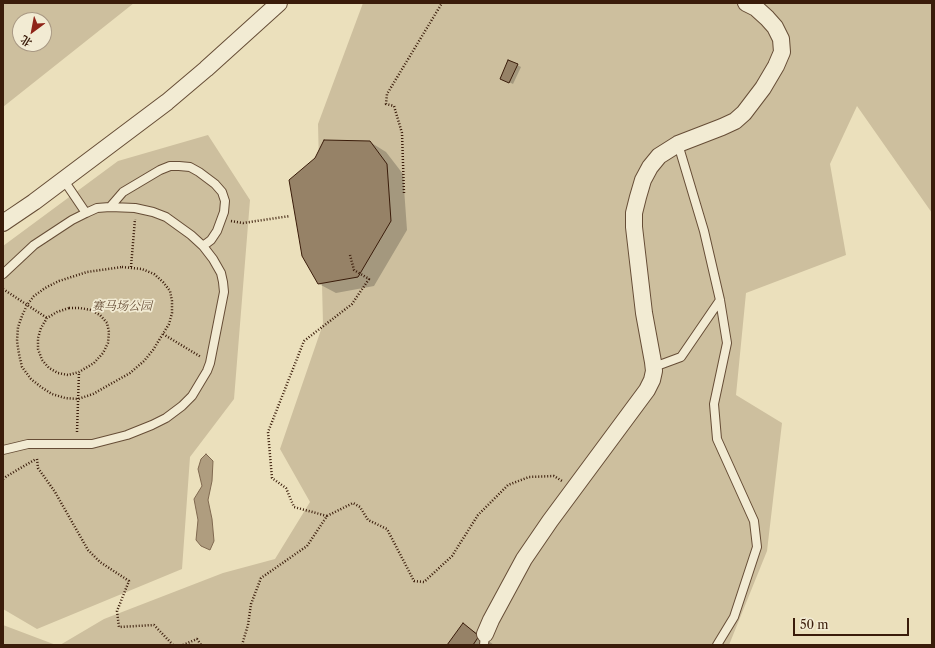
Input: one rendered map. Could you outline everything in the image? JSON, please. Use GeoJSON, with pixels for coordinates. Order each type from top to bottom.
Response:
{"type":"FeatureCollection","features":[{"type":"Feature","properties":{"kind":"street"},"geometry":{"type":"LineString","coordinates":[[4,221],[34,202],[167,102],[279,3]]}},
{"type":"Feature","properties":{"kind":"street"},"geometry":{"type":"LineString","coordinates":[[485,640],[491,620],[524,559],[574,488],[647,390],[652,380],[654,367],[644,313],[634,227],[634,213],[643,180],[650,167],[659,156],[678,144],[735,121],[744,113],[763,88],[776,66],[782,52],[781,39],[775,27],[767,18],[756,8],[746,3]]}},
{"type":"Feature","properties":{"kind":"lane"},"geometry":{"type":"LineString","coordinates":[[678,144],[704,231],[720,300],[727,343],[714,404],[717,439],[754,521],[757,547],[734,617],[717,645]]}},
{"type":"Feature","properties":{"kind":"lane"},"geometry":{"type":"LineString","coordinates":[[110,207],[123,192],[160,170],[170,166],[190,167],[215,184],[222,192],[225,201],[224,212],[216,231],[211,240],[203,246]]}},
{"type":"Feature","properties":{"kind":"lane"},"geometry":{"type":"LineString","coordinates":[[63,179],[86,213]]}},
{"type":"Feature","properties":{"kind":"lane"},"geometry":{"type":"LineString","coordinates":[[3,274],[34,245],[72,220],[86,213],[97,208],[136,208],[166,217],[179,225],[203,246],[221,273],[224,292],[210,363],[207,371],[192,396],[166,418],[152,426],[127,435],[92,444],[28,444],[3,450]]}},
{"type":"Feature","properties":{"kind":"lane"},"geometry":{"type":"LineString","coordinates":[[654,367],[681,357],[720,300]]}},
{"type":"Feature","properties":{"kind":"path"},"geometry":{"type":"LineString","coordinates":[[404,193],[402,133],[394,106],[386,104],[388,94],[442,3]]}},
{"type":"Feature","properties":{"kind":"path"},"geometry":{"type":"LineString","coordinates":[[131,267],[136,208]]}},
{"type":"Feature","properties":{"kind":"path"},"geometry":{"type":"LineString","coordinates":[[243,223],[290,216]]}},
{"type":"Feature","properties":{"kind":"path"},"geometry":{"type":"LineString","coordinates":[[327,516],[294,507],[286,488],[272,478],[268,432],[304,341],[352,304],[369,279],[354,270],[350,255]]}},
{"type":"Feature","properties":{"kind":"path"},"geometry":{"type":"LineString","coordinates":[[131,267],[142,269],[154,274],[163,282],[170,290],[172,313],[169,324],[153,350],[144,361],[130,373],[93,394],[78,399],[65,398],[52,394],[30,379],[22,367],[17,341],[18,327],[27,305],[34,296],[45,288],[59,281],[87,272],[110,268],[131,267]]}},
{"type":"Feature","properties":{"kind":"path"},"geometry":{"type":"LineString","coordinates":[[3,289],[47,318]]}},
{"type":"Feature","properties":{"kind":"path"},"geometry":{"type":"LineString","coordinates":[[69,308],[91,310],[100,315],[107,323],[109,332],[108,343],[103,354],[94,363],[80,372],[68,375],[50,368],[42,360],[38,349],[38,338],[41,328],[47,318],[69,308]]}},
{"type":"Feature","properties":{"kind":"path"},"geometry":{"type":"LineString","coordinates":[[163,334],[210,363]]}},
{"type":"Feature","properties":{"kind":"path"},"geometry":{"type":"LineString","coordinates":[[76,445],[80,372]]}},
{"type":"Feature","properties":{"kind":"path"},"geometry":{"type":"LineString","coordinates":[[3,479],[37,459],[48,444]]}},
{"type":"Feature","properties":{"kind":"path"},"geometry":{"type":"LineString","coordinates":[[37,459],[38,468],[55,492],[88,550],[100,562],[129,581],[117,611],[118,627],[154,625],[173,645]]}},
{"type":"Feature","properties":{"kind":"path"},"geometry":{"type":"LineString","coordinates":[[242,645],[248,625],[251,604],[261,578],[306,546],[327,516],[353,503],[360,507],[368,520],[386,529],[414,581],[424,582],[452,556],[478,515],[508,485],[528,477],[554,476],[574,488]]}},
{"type":"Feature","properties":{"kind":"path"},"geometry":{"type":"LineString","coordinates":[[183,645],[197,639],[201,645]]}},
{"type":"Feature","properties":{"kind":"green space"},"geometry":{"type":"Polygon","coordinates":[[[3,3],[134,3],[3,107],[3,3]]]}},
{"type":"Feature","properties":{"kind":"green space"},"geometry":{"type":"Polygon","coordinates":[[[363,3],[932,3],[932,213],[857,106],[830,164],[846,255],[746,293],[736,395],[782,423],[767,551],[729,645],[60,645],[104,619],[223,573],[275,559],[310,502],[280,449],[323,324],[318,124],[363,3]]]}},
{"type":"Feature","properties":{"kind":"green space","name":"赛马场公园"},"geometry":{"type":"Polygon","coordinates":[[[208,135],[250,200],[234,399],[190,457],[182,569],[37,629],[3,609],[3,246],[118,161],[208,135]]]}},
{"type":"Feature","properties":{"kind":"green space"},"geometry":{"type":"Polygon","coordinates":[[[3,625],[56,645],[3,645],[3,625]]]}},
{"type":"Feature","properties":{"kind":"shaded area"},"geometry":{"type":"Polygon","coordinates":[[[206,454],[213,461],[212,481],[208,500],[212,519],[214,541],[210,550],[201,546],[196,540],[198,520],[194,499],[202,486],[198,469],[201,459],[206,454]]]}},
{"type":"Feature","properties":{"kind":"building"},"geometry":{"type":"Polygon","coordinates":[[[508,60],[518,64],[509,83],[500,79],[508,60]]]}},
{"type":"Feature","properties":{"kind":"building"},"geometry":{"type":"Polygon","coordinates":[[[324,140],[370,141],[387,164],[391,221],[358,277],[318,284],[302,256],[289,180],[315,158],[324,140]]]}},
{"type":"Feature","properties":{"kind":"building"},"geometry":{"type":"Polygon","coordinates":[[[463,623],[479,636],[473,645],[447,645],[463,623]]]}}]}
